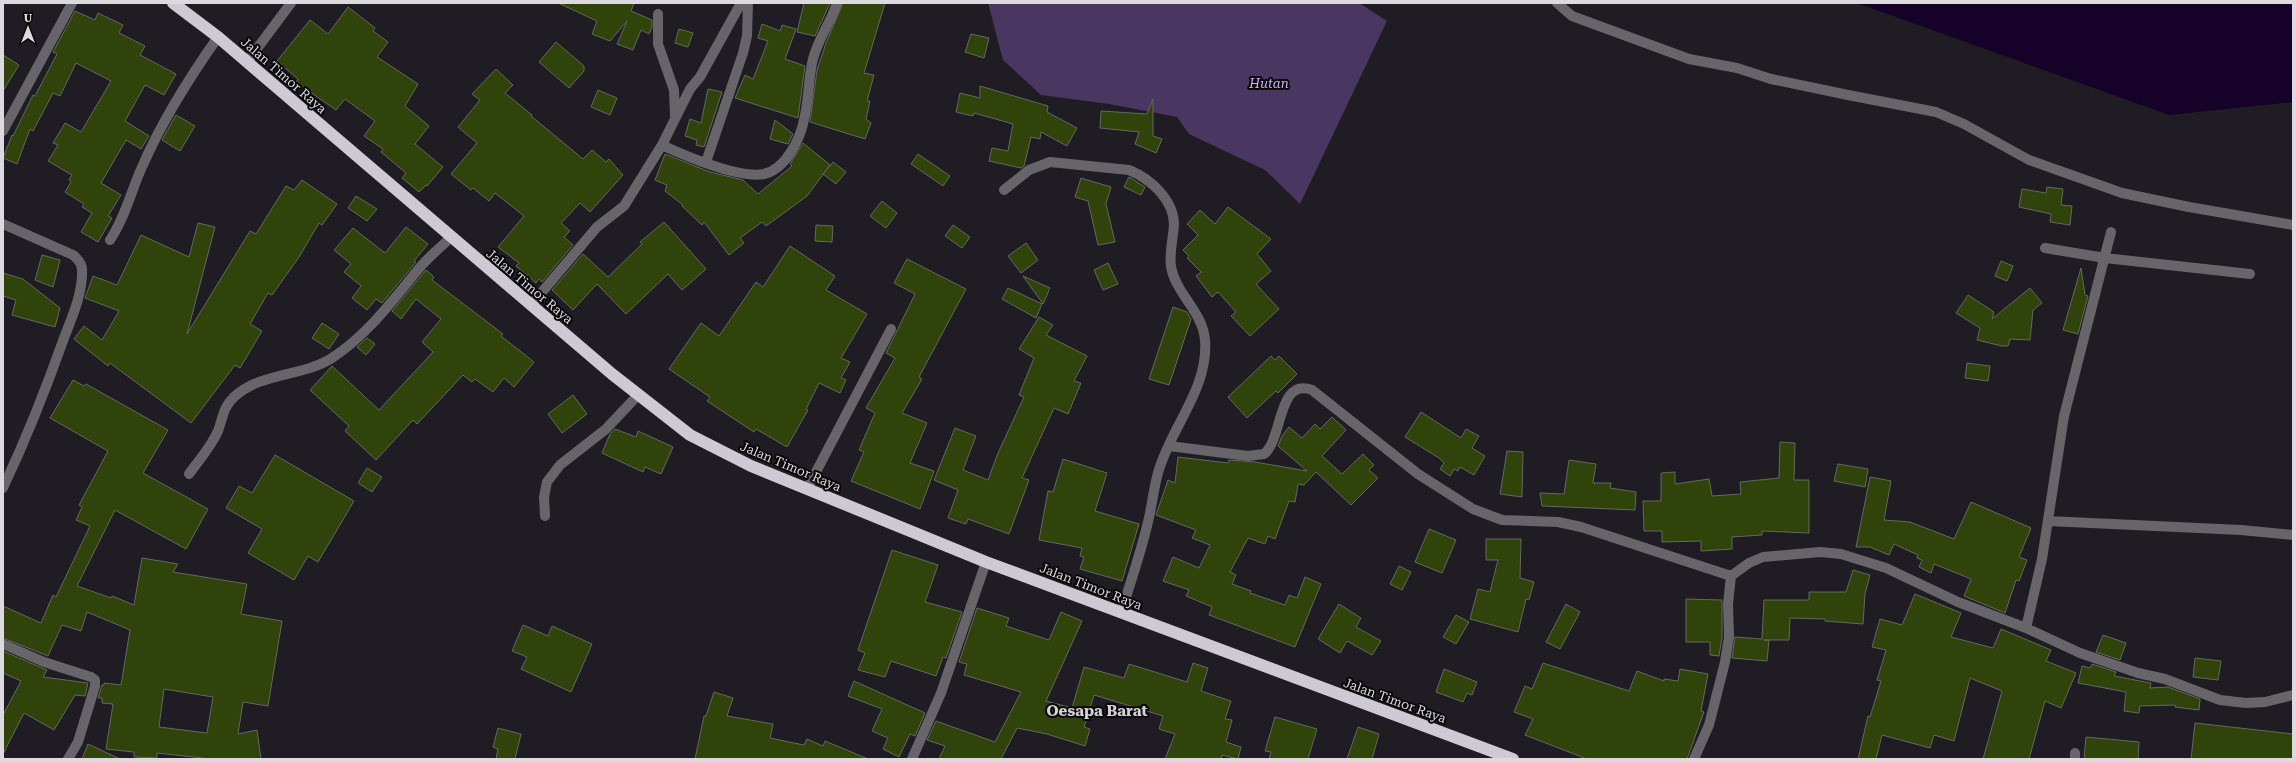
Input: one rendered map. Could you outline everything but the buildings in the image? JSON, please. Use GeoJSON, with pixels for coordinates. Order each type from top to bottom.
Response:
{"type":"FeatureCollection","features":[{"type":"Feature","properties":{"kind":"highway","name":"Jalan Timor Raya"},"geometry":{"type":"LineString","coordinates":[[173,3],[218,37],[450,238],[580,345],[612,374],[690,435],[751,466],[986,562],[1513,759]]}},
{"type":"Feature","properties":{"kind":"street"},"geometry":{"type":"LineString","coordinates":[[3,131],[72,3]]}},
{"type":"Feature","properties":{"kind":"street"},"geometry":{"type":"LineString","coordinates":[[247,62],[291,3]]}},
{"type":"Feature","properties":{"kind":"street"},"geometry":{"type":"LineString","coordinates":[[531,305],[597,227],[624,206],[662,145],[690,89],[700,77],[741,3]]}},
{"type":"Feature","properties":{"kind":"street"},"geometry":{"type":"LineString","coordinates":[[706,162],[743,53],[747,36],[748,3]]}},
{"type":"Feature","properties":{"kind":"street"},"geometry":{"type":"LineString","coordinates":[[662,145],[706,162],[749,174],[764,174],[782,163],[795,146],[804,121],[812,60],[837,3]]}},
{"type":"Feature","properties":{"kind":"street"},"geometry":{"type":"LineString","coordinates":[[1557,3],[1572,16],[1689,59],[1737,68],[1771,79],[1848,96],[1916,107],[1936,112],[1964,124],[2029,160],[2122,193],[2189,207],[2293,225]]}},
{"type":"Feature","properties":{"kind":"street"},"geometry":{"type":"LineString","coordinates":[[658,14],[658,44],[674,90],[675,118]]}},
{"type":"Feature","properties":{"kind":"street"},"geometry":{"type":"LineString","coordinates":[[110,240],[118,226],[142,167],[164,122],[197,66],[218,37]]}},
{"type":"Feature","properties":{"kind":"street"},"geometry":{"type":"LineString","coordinates":[[1004,190],[1029,170],[1044,163],[1057,161],[1128,170],[1145,178],[1165,198],[1172,212],[1174,224],[1171,268],[1180,289],[1200,320],[1206,347],[1201,374],[1158,473],[1146,531],[1121,613]]}},
{"type":"Feature","properties":{"kind":"street"},"geometry":{"type":"LineString","coordinates":[[3,224],[73,255],[78,259],[82,269],[81,286],[74,312],[26,438],[3,488]]}},
{"type":"Feature","properties":{"kind":"street"},"geometry":{"type":"LineString","coordinates":[[2026,628],[2042,559],[2064,416],[2111,232]]}},
{"type":"Feature","properties":{"kind":"street"},"geometry":{"type":"LineString","coordinates":[[189,474],[207,450],[217,432],[224,409],[234,397],[247,386],[264,380],[298,372],[331,358],[376,321],[423,264],[450,238]]}},
{"type":"Feature","properties":{"kind":"street"},"geometry":{"type":"LineString","coordinates":[[2045,248],[2105,258],[2250,274]]}},
{"type":"Feature","properties":{"kind":"street"},"geometry":{"type":"LineString","coordinates":[[807,490],[891,329]]}},
{"type":"Feature","properties":{"kind":"street"},"geometry":{"type":"LineString","coordinates":[[1169,446],[1248,456],[1264,454],[1272,446],[1290,395],[1300,388],[1306,388],[1312,390],[1418,474],[1454,499],[1486,516],[1502,520],[1558,522],[1581,527],[1731,576]]}},
{"type":"Feature","properties":{"kind":"street"},"geometry":{"type":"LineString","coordinates":[[545,516],[544,497],[547,482],[560,465],[606,429],[638,395]]}},
{"type":"Feature","properties":{"kind":"street"},"geometry":{"type":"LineString","coordinates":[[2048,521],[2234,530],[2293,535]]}},
{"type":"Feature","properties":{"kind":"street"},"geometry":{"type":"LineString","coordinates":[[1694,759],[1708,725],[1725,662],[1729,637],[1728,604],[1731,576],[1749,563],[1763,558],[1820,552],[1841,554],[1886,568],[1958,602],[2026,628],[2080,653],[2138,673],[2165,679],[2220,700],[2259,702],[2293,695]]}},
{"type":"Feature","properties":{"kind":"street"},"geometry":{"type":"LineString","coordinates":[[912,759],[941,693],[986,562]]}},
{"type":"Feature","properties":{"kind":"street"},"geometry":{"type":"LineString","coordinates":[[3,644],[44,662],[91,676],[95,680],[95,686],[78,742],[68,759]]}},
{"type":"Feature","properties":{"kind":"green space","name":"Hutan"},"geometry":{"type":"Polygon","coordinates":[[[988,3],[1359,3],[1387,21],[1300,204],[1265,170],[1189,134],[1177,117],[1109,104],[1041,95],[1003,60],[988,3]]]}},
{"type":"Feature","properties":{"kind":"shaded area"},"geometry":{"type":"Polygon","coordinates":[[[1857,3],[2293,3],[2293,102],[2169,115],[1857,3]]]}},
{"type":"Feature","properties":{"kind":"district","name":"Oesapa Barat"},"geometry":{"type":"Point","coordinates":[1097,711]}}]}
